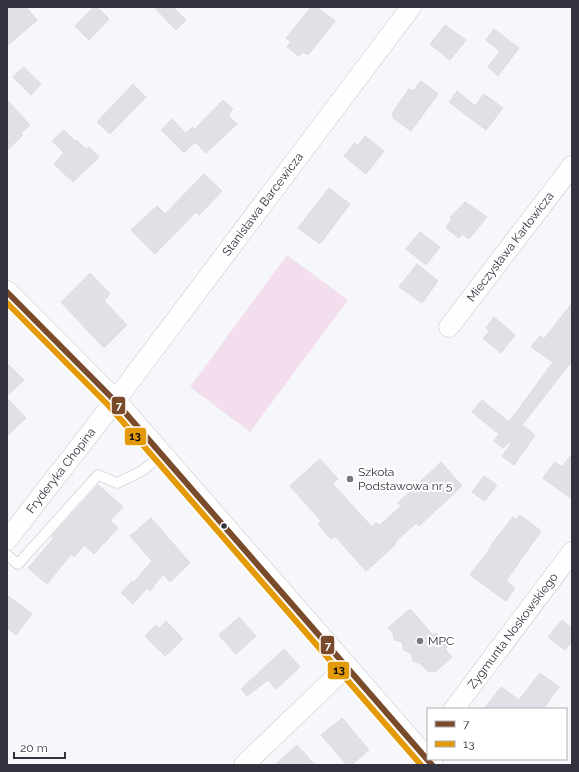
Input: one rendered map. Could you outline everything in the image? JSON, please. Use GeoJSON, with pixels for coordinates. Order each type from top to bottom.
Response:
{"type":"FeatureCollection","features":[{"type":"Feature","properties":{"kind":"street","name":"Stanisława Barcewicza"},"geometry":{"type":"LineString","coordinates":[[115,401],[411,7]]}},
{"type":"Feature","properties":{"kind":"street","name":"Mieczysława Karłowicza"},"geometry":{"type":"LineString","coordinates":[[449,327],[572,166]]}},
{"type":"Feature","properties":{"kind":"street"},"geometry":{"type":"LineString","coordinates":[[7,292],[115,401],[346,666],[427,753]]}},
{"type":"Feature","properties":{"kind":"street","name":"Fryderyka Chopina"},"geometry":{"type":"LineString","coordinates":[[7,540],[115,401]]}},
{"type":"Feature","properties":{"kind":"street","name":"Zygmunta Noskowskiego"},"geometry":{"type":"LineString","coordinates":[[455,708],[572,552]]}},
{"type":"Feature","properties":{"kind":"street"},"geometry":{"type":"LineString","coordinates":[[244,765],[346,666]]}},
{"type":"Feature","properties":{"kind":"lane"},"geometry":{"type":"LineString","coordinates":[[7,555],[18,564],[98,474],[116,483],[142,471],[162,454]]}},
{"type":"Feature","properties":{"kind":"shaded area"},"geometry":{"type":"Polygon","coordinates":[[[287,255],[348,300],[250,432],[190,387],[287,255]]]}},
{"type":"Feature","properties":{"kind":"building"},"geometry":{"type":"Polygon","coordinates":[[[7,7],[26,7],[37,20],[7,46],[7,7]]]}},
{"type":"Feature","properties":{"kind":"building"},"geometry":{"type":"Polygon","coordinates":[[[94,7],[97,7],[109,19],[89,40],[75,26],[94,7]]]}},
{"type":"Feature","properties":{"kind":"building"},"geometry":{"type":"Polygon","coordinates":[[[154,7],[173,7],[186,20],[176,30],[154,7]]]}},
{"type":"Feature","properties":{"kind":"building"},"geometry":{"type":"Polygon","coordinates":[[[311,7],[317,7],[335,21],[308,55],[303,52],[299,56],[287,47],[291,42],[286,38],[311,7]]]}},
{"type":"Feature","properties":{"kind":"building"},"geometry":{"type":"Polygon","coordinates":[[[445,25],[466,40],[450,60],[430,44],[445,25]]]}},
{"type":"Feature","properties":{"kind":"building"},"geometry":{"type":"Polygon","coordinates":[[[494,29],[519,48],[498,76],[488,67],[500,51],[486,40],[494,29]]]}},
{"type":"Feature","properties":{"kind":"building"},"geometry":{"type":"Polygon","coordinates":[[[24,67],[41,84],[31,95],[13,77],[24,67]]]}},
{"type":"Feature","properties":{"kind":"building"},"geometry":{"type":"Polygon","coordinates":[[[421,81],[438,94],[411,131],[393,118],[393,112],[409,89],[413,91],[421,81]]]}},
{"type":"Feature","properties":{"kind":"building"},"geometry":{"type":"Polygon","coordinates":[[[133,84],[146,97],[110,134],[97,122],[133,84]]]}},
{"type":"Feature","properties":{"kind":"building"},"geometry":{"type":"Polygon","coordinates":[[[457,91],[475,106],[484,94],[503,108],[486,130],[449,102],[457,91]]]}},
{"type":"Feature","properties":{"kind":"building"},"geometry":{"type":"Polygon","coordinates":[[[7,100],[30,125],[21,133],[23,135],[7,150],[7,100]]]}},
{"type":"Feature","properties":{"kind":"building"},"geometry":{"type":"Polygon","coordinates":[[[223,100],[233,109],[228,115],[237,124],[206,153],[195,142],[184,153],[161,130],[172,119],[186,133],[192,127],[195,129],[223,100]]]}},
{"type":"Feature","properties":{"kind":"building"},"geometry":{"type":"Polygon","coordinates":[[[64,130],[76,142],[77,140],[86,149],[89,147],[99,157],[73,182],[54,164],[64,153],[52,141],[64,130]]]}},
{"type":"Feature","properties":{"kind":"building"},"geometry":{"type":"Polygon","coordinates":[[[365,136],[384,151],[366,174],[344,156],[355,143],[358,146],[365,136]]]}},
{"type":"Feature","properties":{"kind":"building"},"geometry":{"type":"Polygon","coordinates":[[[204,174],[222,191],[199,215],[196,212],[155,254],[131,230],[157,206],[165,214],[204,174]]]}},
{"type":"Feature","properties":{"kind":"building"},"geometry":{"type":"Polygon","coordinates":[[[329,188],[350,204],[320,244],[298,228],[329,188]]]}},
{"type":"Feature","properties":{"kind":"building"},"geometry":{"type":"Polygon","coordinates":[[[465,202],[487,217],[469,239],[462,234],[459,238],[446,228],[452,218],[450,217],[465,202]]]}},
{"type":"Feature","properties":{"kind":"building"},"geometry":{"type":"Polygon","coordinates":[[[420,232],[440,247],[426,265],[406,249],[420,232]]]}},
{"type":"Feature","properties":{"kind":"building"},"geometry":{"type":"Polygon","coordinates":[[[417,264],[438,281],[422,303],[399,287],[417,264]]]}},
{"type":"Feature","properties":{"kind":"building"},"geometry":{"type":"Polygon","coordinates":[[[90,273],[110,294],[104,301],[127,325],[104,348],[61,302],[90,273]]]}},
{"type":"Feature","properties":{"kind":"building"},"geometry":{"type":"Polygon","coordinates":[[[572,303],[572,361],[522,425],[535,435],[514,465],[502,456],[511,444],[509,442],[503,448],[494,441],[499,434],[472,412],[482,400],[509,422],[553,362],[531,347],[540,336],[544,339],[572,303]]]}},
{"type":"Feature","properties":{"kind":"building"},"geometry":{"type":"Polygon","coordinates":[[[494,317],[515,335],[501,353],[483,338],[490,331],[486,328],[494,317]]]}},
{"type":"Feature","properties":{"kind":"building"},"geometry":{"type":"Polygon","coordinates":[[[7,363],[24,380],[7,396],[7,363]]]}},
{"type":"Feature","properties":{"kind":"building"},"geometry":{"type":"Polygon","coordinates":[[[7,398],[26,418],[7,436],[7,398]]]}},
{"type":"Feature","properties":{"kind":"building"},"geometry":{"type":"Polygon","coordinates":[[[572,454],[572,499],[543,478],[555,462],[562,467],[572,454]]]}},
{"type":"Feature","properties":{"kind":"building"},"geometry":{"type":"Polygon","coordinates":[[[320,459],[338,479],[332,483],[372,527],[376,523],[380,525],[401,506],[398,503],[441,462],[462,486],[419,526],[416,523],[395,542],[396,544],[366,571],[335,536],[331,539],[318,524],[321,521],[290,486],[320,459]]]}},
{"type":"Feature","properties":{"kind":"building"},"geometry":{"type":"Polygon","coordinates":[[[484,476],[497,485],[485,501],[472,492],[484,476]]]}},
{"type":"Feature","properties":{"kind":"building"},"geometry":{"type":"Polygon","coordinates":[[[98,485],[123,507],[110,521],[118,528],[94,554],[84,545],[74,557],[71,554],[47,584],[28,568],[54,538],[51,537],[98,485]]]}},
{"type":"Feature","properties":{"kind":"building"},"geometry":{"type":"Polygon","coordinates":[[[520,515],[541,531],[506,581],[515,588],[506,601],[470,575],[513,517],[516,520],[520,515]]]}},
{"type":"Feature","properties":{"kind":"building"},"geometry":{"type":"Polygon","coordinates":[[[151,518],[190,563],[170,582],[163,574],[150,591],[147,588],[133,604],[121,593],[132,581],[134,582],[152,561],[130,536],[151,518]]]}},
{"type":"Feature","properties":{"kind":"building"},"geometry":{"type":"Polygon","coordinates":[[[7,595],[32,614],[16,635],[7,628],[7,595]]]}},
{"type":"Feature","properties":{"kind":"building","name":"MPC"},"geometry":{"type":"Polygon","coordinates":[[[410,609],[433,635],[436,633],[448,646],[445,649],[452,657],[435,672],[428,671],[419,663],[413,661],[411,653],[404,650],[402,642],[394,640],[393,633],[388,628],[410,609]]]}},
{"type":"Feature","properties":{"kind":"building"},"geometry":{"type":"Polygon","coordinates":[[[239,617],[256,636],[236,654],[219,635],[239,617]]]}},
{"type":"Feature","properties":{"kind":"building"},"geometry":{"type":"Polygon","coordinates":[[[562,620],[572,628],[572,641],[565,650],[548,637],[562,620]]]}},
{"type":"Feature","properties":{"kind":"building"},"geometry":{"type":"Polygon","coordinates":[[[166,621],[183,639],[165,656],[145,636],[156,625],[159,628],[166,621]]]}},
{"type":"Feature","properties":{"kind":"building"},"geometry":{"type":"Polygon","coordinates":[[[284,649],[300,667],[276,689],[268,680],[247,696],[241,689],[284,649]]]}},
{"type":"Feature","properties":{"kind":"building"},"geometry":{"type":"Polygon","coordinates":[[[540,673],[559,687],[544,708],[485,708],[501,687],[519,700],[540,673]]]}},
{"type":"Feature","properties":{"kind":"building"},"geometry":{"type":"Polygon","coordinates":[[[342,718],[369,750],[351,765],[347,765],[321,735],[342,718]]]}},
{"type":"Feature","properties":{"kind":"building"},"geometry":{"type":"Polygon","coordinates":[[[297,745],[315,765],[275,765],[297,745]]]}},
{"type":"Feature","properties":{"kind":"transit line","name":"7"},"geometry":{"type":"LineString","coordinates":[[7,292],[115,401],[427,759]]}},
{"type":"Feature","properties":{"kind":"transit line","name":"13"},"geometry":{"type":"LineString","coordinates":[[7,303],[109,406],[421,765]]}},
{"type":"Feature","properties":{"kind":"transit line","name":"7"},"geometry":{"type":"LineString","coordinates":[[428,760],[432,765]]}},
{"type":"Feature","properties":{"kind":"place","name":"Szkoła Podstawowa nr 5"},"geometry":{"type":"Point","coordinates":[350,479]}},
{"type":"Feature","properties":{"kind":"place","name":"MPC"},"geometry":{"type":"Point","coordinates":[420,641]}}]}
